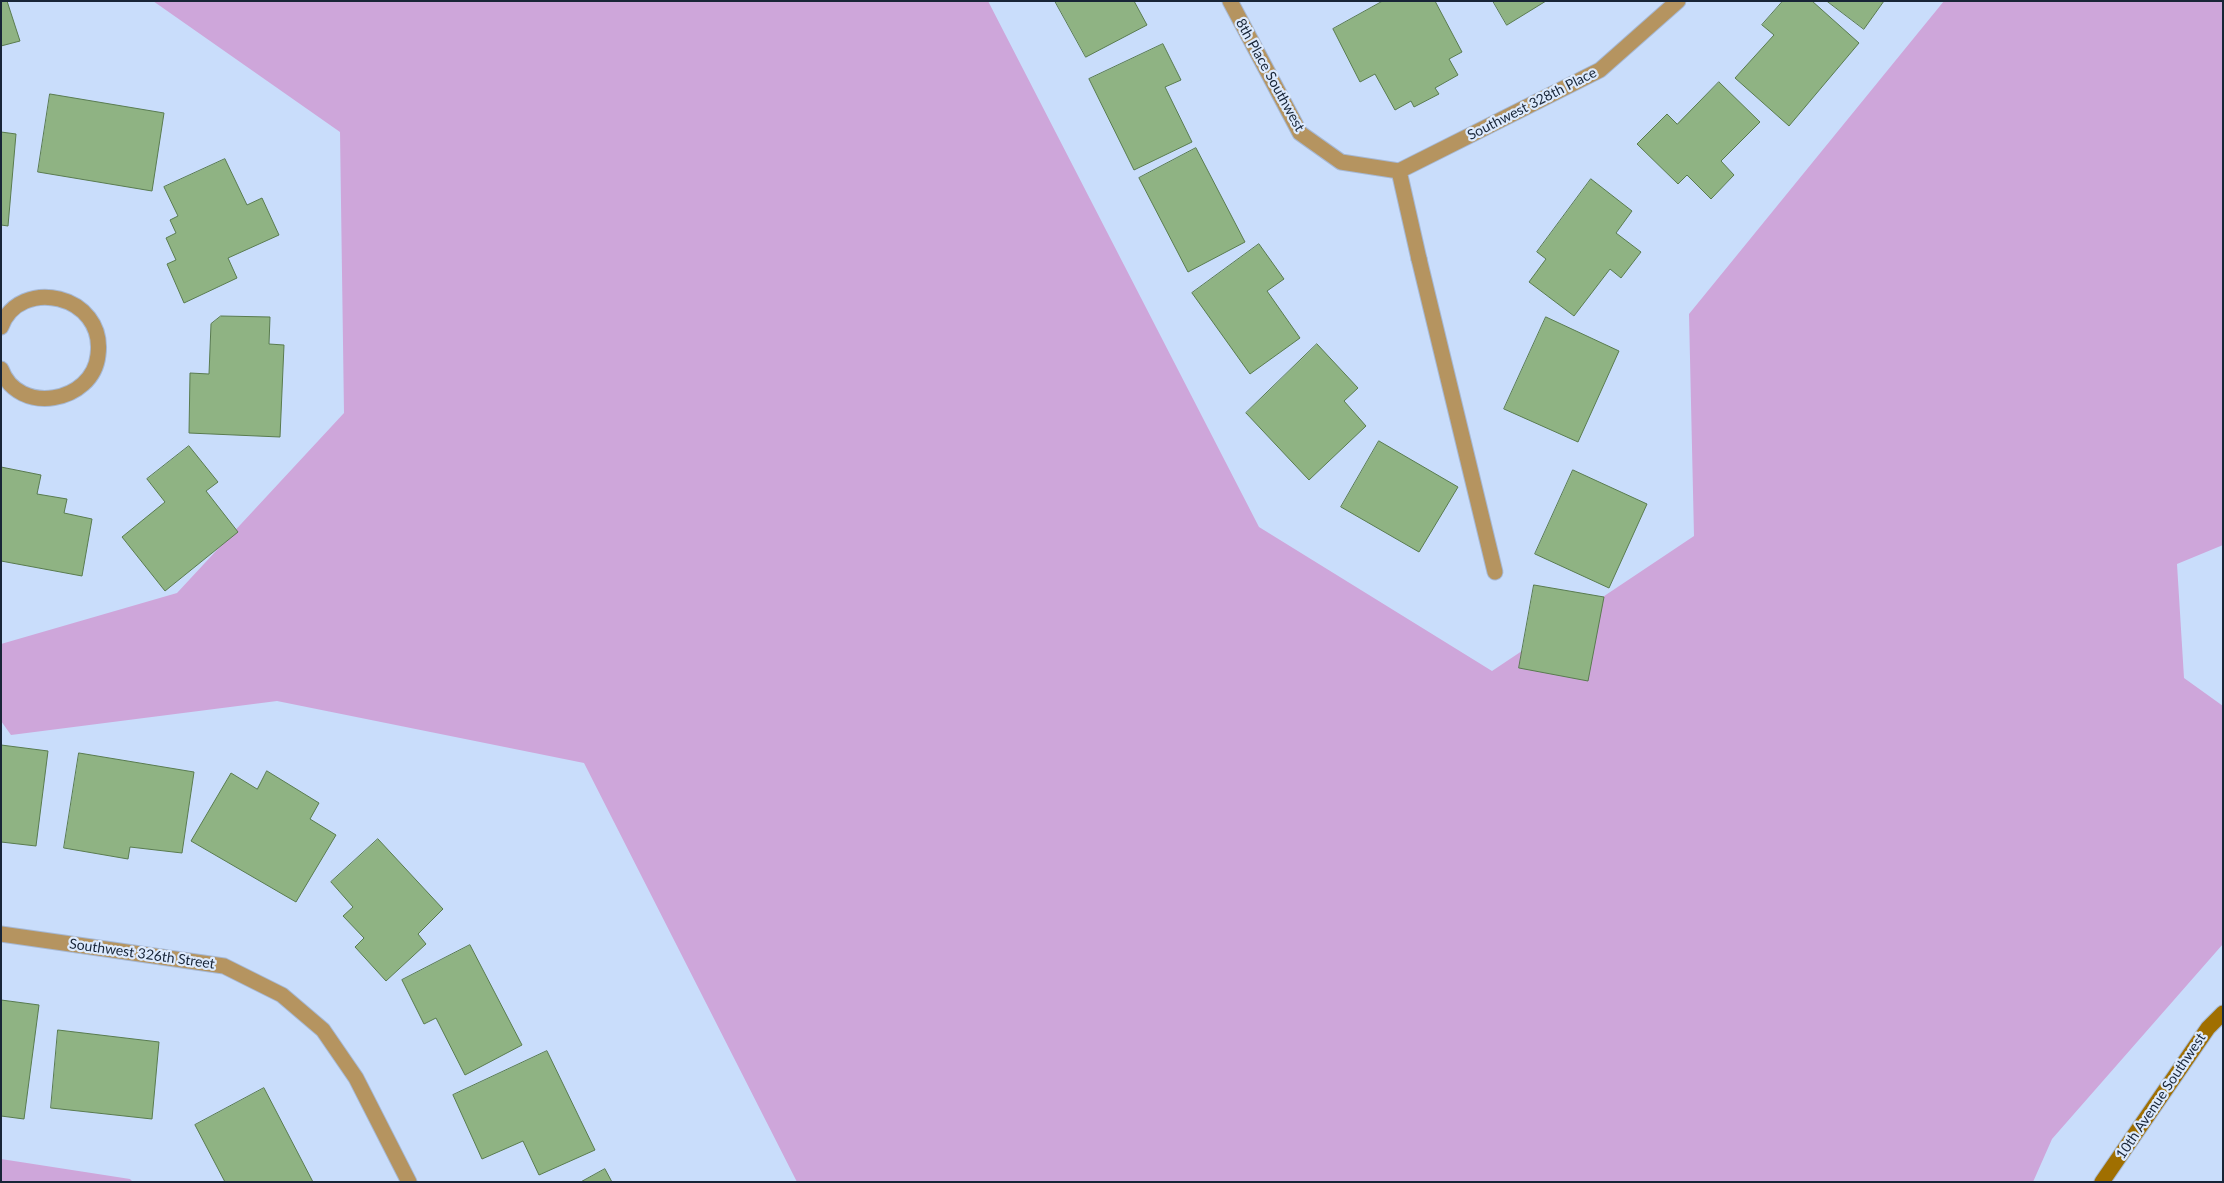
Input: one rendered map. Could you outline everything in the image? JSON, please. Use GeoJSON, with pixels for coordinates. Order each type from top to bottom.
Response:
{"type":"FeatureCollection","features":[{"type":"Feature","properties":{"kind":"street","name":"8th Place Southwest"},"geometry":{"type":"LineString","coordinates":[[1230,1],[1300,133],[1341,162],[1399,171]]}},
{"type":"Feature","properties":{"kind":"street","name":"Southwest 328th Place"},"geometry":{"type":"LineString","coordinates":[[1399,171],[1600,70],[1678,1]]}},
{"type":"Feature","properties":{"kind":"street"},"geometry":{"type":"LineString","coordinates":[[1399,171],[1418,259],[1495,572]]}},
{"type":"Feature","properties":{"kind":"street"},"geometry":{"type":"LineString","coordinates":[[1,326],[15,308],[30,300],[48,297],[65,299],[81,308],[92,322],[98,339],[98,357],[92,373],[81,387],[65,396],[47,399],[30,396],[14,387],[1,369]]}},
{"type":"Feature","properties":{"kind":"street","name":"Southwest 326th Street"},"geometry":{"type":"LineString","coordinates":[[1,934],[224,966],[282,995],[323,1030],[356,1078],[410,1182]]}},
{"type":"Feature","properties":{"kind":"street","name":"10th Avenue Southwest"},"geometry":{"type":"LineString","coordinates":[[2102,1182],[2208,1028],[2223,1013]]}},
{"type":"Feature","properties":{"kind":"shaded area"},"geometry":{"type":"Polygon","coordinates":[[[153,1],[988,1],[1259,527],[1492,671],[1694,536],[1689,314],[1944,1],[2223,1],[2223,545],[2177,564],[2184,678],[2223,706],[2223,944],[2052,1139],[2033,1182],[797,1182],[584,763],[277,701],[11,735],[1,721],[1,644],[177,593],[344,413],[340,132],[153,1]]]}},
{"type":"Feature","properties":{"kind":"shaded area"},"geometry":{"type":"Polygon","coordinates":[[[1,1159],[130,1179],[133,1182],[1,1182],[1,1159]]]}},
{"type":"Feature","properties":{"kind":"building"},"geometry":{"type":"Polygon","coordinates":[[[1,1],[7,1],[20,41],[1,46],[1,1]]]}},
{"type":"Feature","properties":{"kind":"building"},"geometry":{"type":"Polygon","coordinates":[[[1055,1],[1134,1],[1147,25],[1086,57],[1055,1]]]}},
{"type":"Feature","properties":{"kind":"building"},"geometry":{"type":"Polygon","coordinates":[[[1383,1],[1435,1],[1462,52],[1449,59],[1458,75],[1435,88],[1439,94],[1414,107],[1411,101],[1395,110],[1375,74],[1360,82],[1333,29],[1383,1]]]}},
{"type":"Feature","properties":{"kind":"building"},"geometry":{"type":"Polygon","coordinates":[[[1493,1],[1546,1],[1507,25],[1493,1]]]}},
{"type":"Feature","properties":{"kind":"building"},"geometry":{"type":"Polygon","coordinates":[[[1783,1],[1812,1],[1859,43],[1789,126],[1735,78],[1774,35],[1762,25],[1783,1]]]}},
{"type":"Feature","properties":{"kind":"building"},"geometry":{"type":"Polygon","coordinates":[[[1827,1],[1884,1],[1864,29],[1827,1]]]}},
{"type":"Feature","properties":{"kind":"building"},"geometry":{"type":"Polygon","coordinates":[[[1163,44],[1181,80],[1165,87],[1192,142],[1134,170],[1089,79],[1163,44]]]}},
{"type":"Feature","properties":{"kind":"building"},"geometry":{"type":"Polygon","coordinates":[[[1719,82],[1760,122],[1721,161],[1734,175],[1711,199],[1687,175],[1678,184],[1637,144],[1667,114],[1677,124],[1719,82]]]}},
{"type":"Feature","properties":{"kind":"building"},"geometry":{"type":"Polygon","coordinates":[[[50,94],[164,113],[152,191],[38,172],[50,94]]]}},
{"type":"Feature","properties":{"kind":"building"},"geometry":{"type":"Polygon","coordinates":[[[1,132],[16,134],[8,226],[1,225],[1,132]]]}},
{"type":"Feature","properties":{"kind":"building"},"geometry":{"type":"Polygon","coordinates":[[[1196,148],[1245,242],[1188,272],[1139,178],[1196,148]]]}},
{"type":"Feature","properties":{"kind":"building"},"geometry":{"type":"Polygon","coordinates":[[[225,159],[247,205],[262,198],[279,235],[228,258],[237,278],[184,303],[167,264],[176,260],[166,238],[176,233],[170,220],[178,216],[164,187],[225,159]]]}},
{"type":"Feature","properties":{"kind":"building"},"geometry":{"type":"Polygon","coordinates":[[[1591,179],[1632,211],[1616,233],[1641,252],[1621,278],[1610,269],[1574,316],[1529,282],[1546,259],[1537,252],[1591,179]]]}},
{"type":"Feature","properties":{"kind":"building"},"geometry":{"type":"Polygon","coordinates":[[[1259,244],[1284,279],[1267,291],[1300,338],[1250,374],[1192,293],[1259,244]]]}},
{"type":"Feature","properties":{"kind":"building"},"geometry":{"type":"Polygon","coordinates":[[[221,316],[270,317],[269,344],[284,345],[280,437],[189,433],[190,373],[209,374],[211,324],[221,316]]]}},
{"type":"Feature","properties":{"kind":"building"},"geometry":{"type":"Polygon","coordinates":[[[1546,317],[1619,351],[1578,442],[1504,409],[1546,317]]]}},
{"type":"Feature","properties":{"kind":"building"},"geometry":{"type":"Polygon","coordinates":[[[1317,344],[1358,388],[1344,401],[1366,426],[1309,480],[1246,413],[1317,344]]]}},
{"type":"Feature","properties":{"kind":"building"},"geometry":{"type":"Polygon","coordinates":[[[1379,441],[1458,487],[1419,552],[1341,507],[1379,441]]]}},
{"type":"Feature","properties":{"kind":"building"},"geometry":{"type":"Polygon","coordinates":[[[189,446],[218,482],[206,491],[238,532],[165,591],[122,537],[165,502],[147,479],[189,446]]]}},
{"type":"Feature","properties":{"kind":"building"},"geometry":{"type":"Polygon","coordinates":[[[1,467],[41,475],[37,494],[67,499],[64,513],[92,519],[82,576],[1,561],[1,467]]]}},
{"type":"Feature","properties":{"kind":"building"},"geometry":{"type":"Polygon","coordinates":[[[1573,470],[1647,504],[1609,588],[1535,554],[1573,470]]]}},
{"type":"Feature","properties":{"kind":"building"},"geometry":{"type":"Polygon","coordinates":[[[1534,585],[1604,597],[1588,681],[1519,668],[1534,585]]]}},
{"type":"Feature","properties":{"kind":"building"},"geometry":{"type":"Polygon","coordinates":[[[1,745],[48,751],[36,846],[1,842],[1,745]]]}},
{"type":"Feature","properties":{"kind":"building"},"geometry":{"type":"Polygon","coordinates":[[[79,753],[194,772],[182,853],[130,847],[128,859],[64,848],[79,753]]]}},
{"type":"Feature","properties":{"kind":"building"},"geometry":{"type":"Polygon","coordinates":[[[267,771],[319,803],[310,819],[336,835],[296,902],[191,841],[231,773],[257,789],[267,771]]]}},
{"type":"Feature","properties":{"kind":"building"},"geometry":{"type":"Polygon","coordinates":[[[378,839],[443,909],[418,934],[426,944],[386,981],[355,947],[364,938],[343,916],[353,907],[331,882],[378,839]]]}},
{"type":"Feature","properties":{"kind":"building"},"geometry":{"type":"Polygon","coordinates":[[[470,945],[522,1045],[465,1075],[436,1018],[424,1024],[402,980],[470,945]]]}},
{"type":"Feature","properties":{"kind":"building"},"geometry":{"type":"Polygon","coordinates":[[[1,1000],[39,1005],[24,1119],[1,1116],[1,1000]]]}},
{"type":"Feature","properties":{"kind":"building"},"geometry":{"type":"Polygon","coordinates":[[[58,1030],[159,1042],[152,1119],[51,1108],[58,1030]]]}},
{"type":"Feature","properties":{"kind":"building"},"geometry":{"type":"Polygon","coordinates":[[[547,1051],[595,1150],[539,1175],[523,1141],[482,1159],[453,1095],[547,1051]]]}},
{"type":"Feature","properties":{"kind":"building"},"geometry":{"type":"Polygon","coordinates":[[[264,1088],[313,1182],[225,1182],[195,1125],[264,1088]]]}},
{"type":"Feature","properties":{"kind":"building"},"geometry":{"type":"Polygon","coordinates":[[[605,1169],[612,1182],[581,1182],[605,1169]]]}}]}
